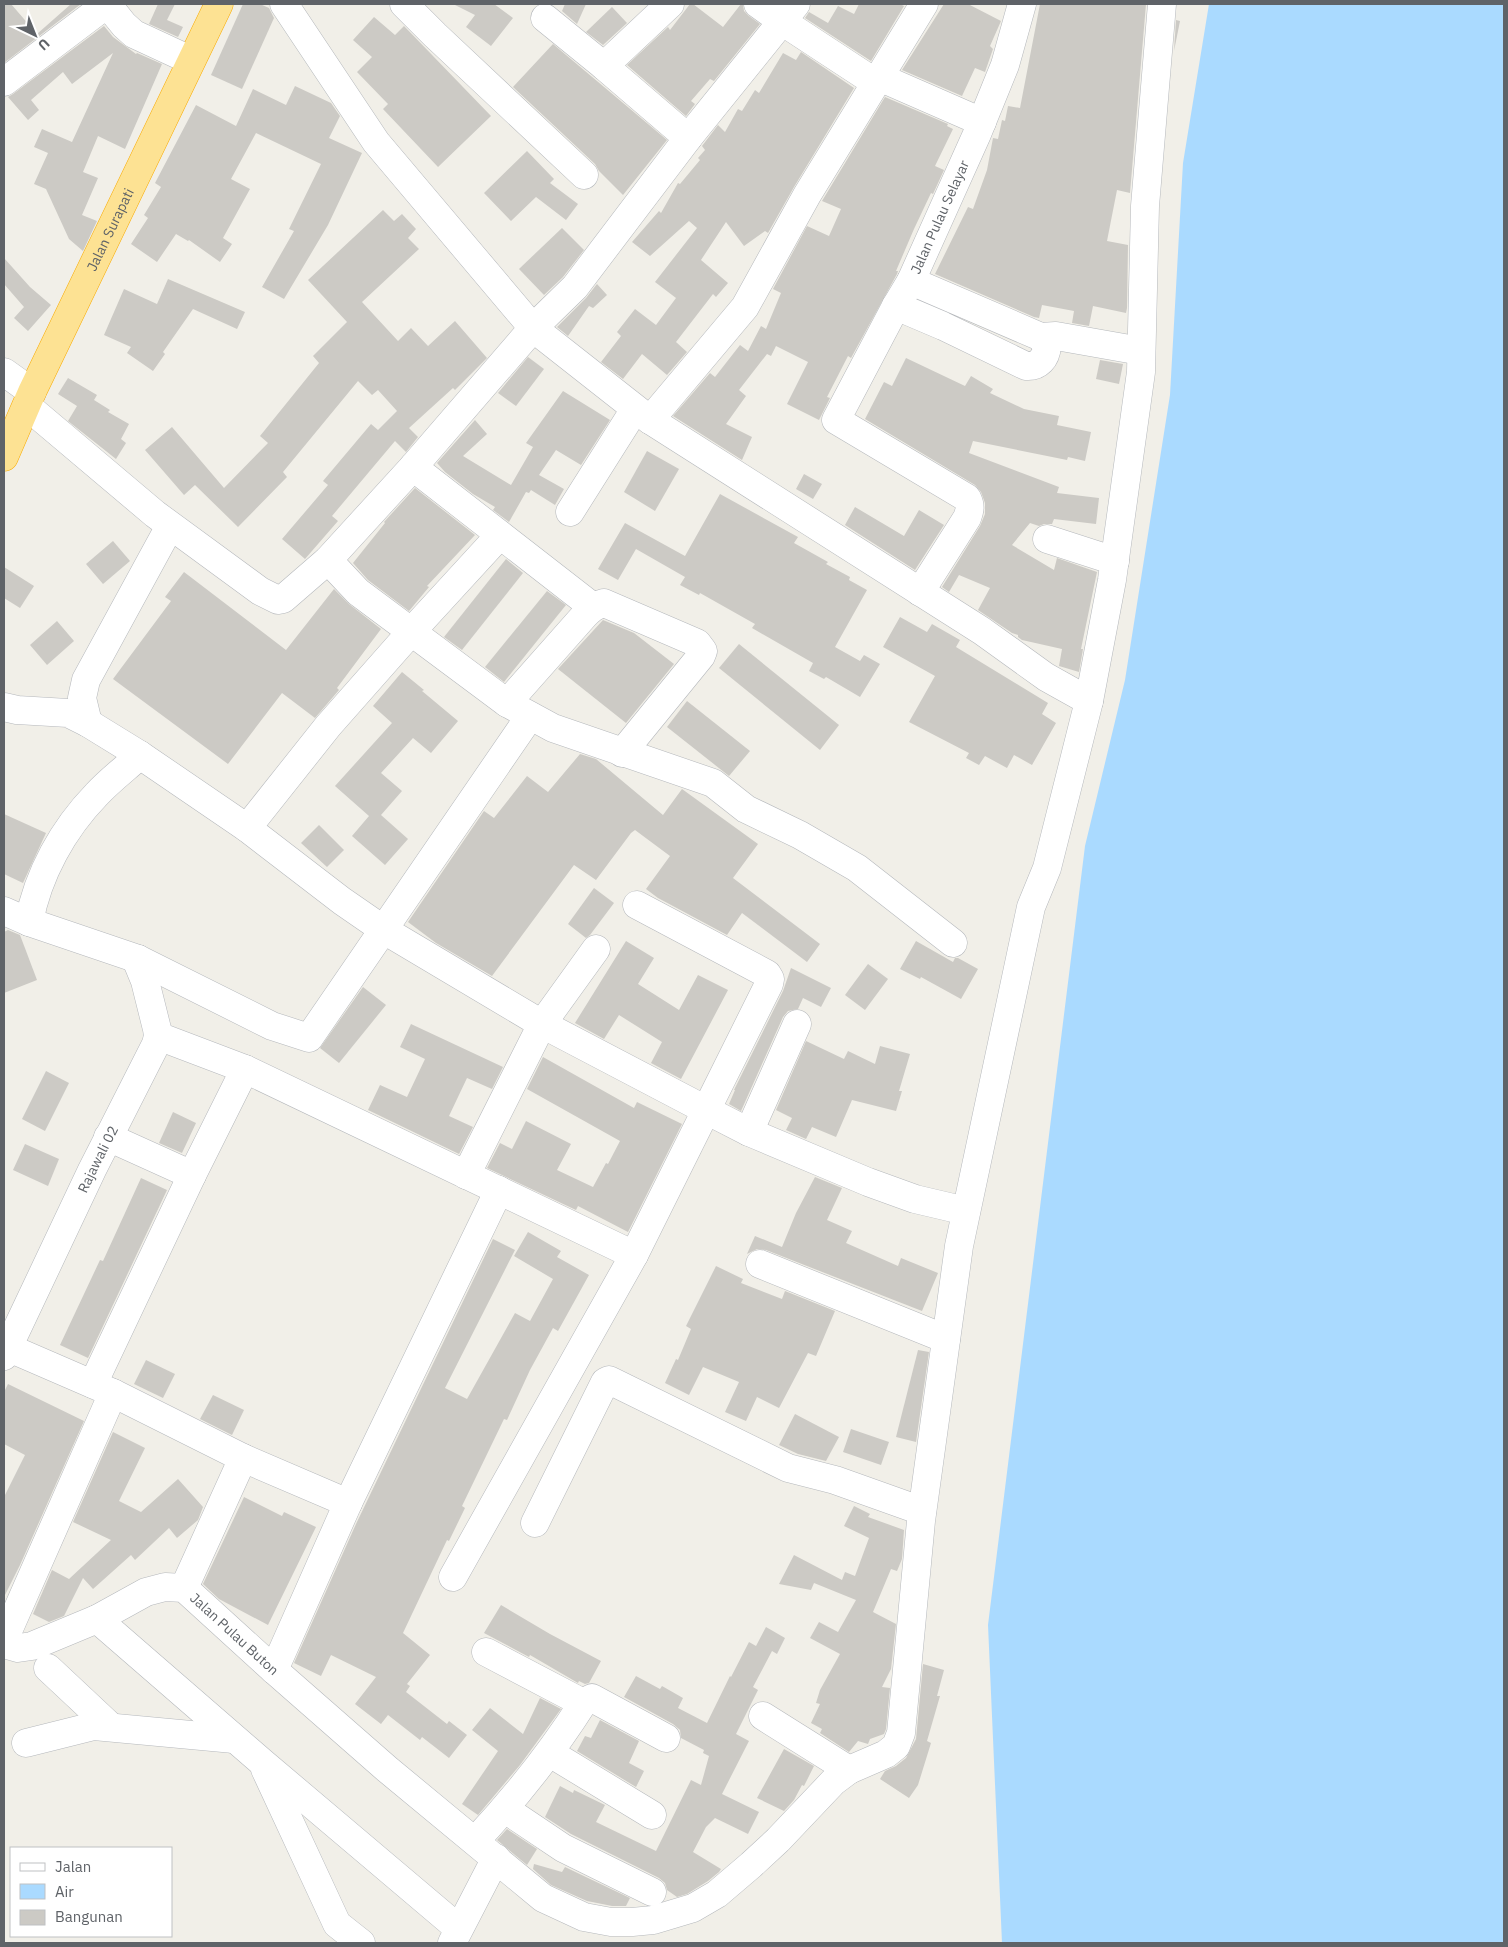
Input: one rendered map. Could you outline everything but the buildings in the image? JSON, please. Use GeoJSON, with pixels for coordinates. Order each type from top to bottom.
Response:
{"type":"FeatureCollection","features":[{"type":"Feature","properties":{"kind":"highway","name":"Jalan Surapati"},"geometry":{"type":"LineString","coordinates":[[4,457],[29,399],[190,60],[219,4]]}},
{"type":"Feature","properties":{"kind":"street"},"geometry":{"type":"LineString","coordinates":[[4,82],[107,4],[134,34],[190,60]]}},
{"type":"Feature","properties":{"kind":"street"},"geometry":{"type":"LineString","coordinates":[[284,4],[376,142],[533,328],[642,415],[982,631],[1046,677],[1089,701]]}},
{"type":"Feature","properties":{"kind":"street"},"geometry":{"type":"LineString","coordinates":[[404,4],[434,35],[584,175]]}},
{"type":"Feature","properties":{"kind":"street"},"geometry":{"type":"LineString","coordinates":[[604,66],[670,4]]}},
{"type":"Feature","properties":{"kind":"street"},"geometry":{"type":"LineString","coordinates":[[758,4],[789,13],[878,80],[982,122]]}},
{"type":"Feature","properties":{"kind":"street"},"geometry":{"type":"LineString","coordinates":[[570,512],[642,415],[745,308],[807,195],[924,4]]}},
{"type":"Feature","properties":{"kind":"street","name":"Jalan Pulau Selayar"},"geometry":{"type":"LineString","coordinates":[[920,592],[966,518],[970,510],[970,503],[967,498],[836,420],[911,281],[982,122],[1005,65],[1022,4]]}},
{"type":"Feature","properties":{"kind":"street","name":"Jalan Pulau Buton"},"geometry":{"type":"LineString","coordinates":[[4,1642],[18,1648],[32,1646],[96,1619],[146,1592],[165,1587],[184,1588],[386,1768],[544,1898],[584,1917],[611,1922],[653,1920],[693,1908],[717,1894],[778,1840],[833,1782],[849,1770],[886,1754],[896,1746],[901,1733],[922,1510],[959,1246],[1031,907],[1047,868],[1089,701],[1115,561],[1141,372],[1146,206],[1162,4]]}},
{"type":"Feature","properties":{"kind":"street"},"geometry":{"type":"LineString","coordinates":[[4,372],[29,399],[170,526],[260,591],[278,600],[288,596],[328,560],[413,467],[533,328],[575,287],[688,138],[789,13]]}},
{"type":"Feature","properties":{"kind":"street"},"geometry":{"type":"LineString","coordinates":[[545,18],[688,138]]}},
{"type":"Feature","properties":{"kind":"street"},"geometry":{"type":"LineString","coordinates":[[911,281],[1041,337],[1056,336],[1141,351]]}},
{"type":"Feature","properties":{"kind":"street"},"geometry":{"type":"LineString","coordinates":[[896,306],[943,326],[1026,366],[1035,366],[1043,358],[1047,346],[1041,337]]}},
{"type":"Feature","properties":{"kind":"street"},"geometry":{"type":"LineString","coordinates":[[413,467],[592,607]]}},
{"type":"Feature","properties":{"kind":"street"},"geometry":{"type":"LineString","coordinates":[[88,723],[82,698],[86,680],[170,526]]}},
{"type":"Feature","properties":{"kind":"street"},"geometry":{"type":"LineString","coordinates":[[247,828],[328,726],[500,535]]}},
{"type":"Feature","properties":{"kind":"street"},"geometry":{"type":"LineString","coordinates":[[1047,539],[1115,561]]}},
{"type":"Feature","properties":{"kind":"street"},"geometry":{"type":"LineString","coordinates":[[328,560],[358,592],[518,709],[553,728],[713,783],[746,809],[800,835],[857,868],[953,943]]}},
{"type":"Feature","properties":{"kind":"street"},"geometry":{"type":"LineString","coordinates":[[4,911],[29,922],[138,959],[272,1026],[307,1039],[310,1038],[384,930],[518,709],[592,607],[604,603],[698,643],[704,651],[622,753]]}},
{"type":"Feature","properties":{"kind":"street"},"geometry":{"type":"LineString","coordinates":[[4,707],[17,710],[68,714],[88,723],[140,755],[247,828],[342,901],[384,930],[542,1024],[706,1110],[749,1132],[896,1193],[966,1211]]}},
{"type":"Feature","properties":{"kind":"street"},"geometry":{"type":"LineString","coordinates":[[29,922],[33,900],[50,859],[71,825],[97,794],[140,755]]}},
{"type":"Feature","properties":{"kind":"street"},"geometry":{"type":"LineString","coordinates":[[453,1576],[634,1255],[769,984],[770,979],[767,974],[637,904]]}},
{"type":"Feature","properties":{"kind":"street"},"geometry":{"type":"LineString","coordinates":[[466,1175],[542,1024],[596,949]]}},
{"type":"Feature","properties":{"kind":"street"},"geometry":{"type":"LineString","coordinates":[[138,959],[158,1036],[245,1069],[634,1255]]}},
{"type":"Feature","properties":{"kind":"street"},"geometry":{"type":"LineString","coordinates":[[749,1132],[797,1024]]}},
{"type":"Feature","properties":{"kind":"street","name":"Rajawali 02"},"geometry":{"type":"LineString","coordinates":[[6,1352],[108,1137],[156,1044],[158,1036]]}},
{"type":"Feature","properties":{"kind":"street"},"geometry":{"type":"LineString","coordinates":[[4,1642],[103,1388],[192,1175],[245,1069]]}},
{"type":"Feature","properties":{"kind":"street"},"geometry":{"type":"LineString","coordinates":[[108,1137],[192,1175]]}},
{"type":"Feature","properties":{"kind":"street"},"geometry":{"type":"LineString","coordinates":[[274,1670],[348,1503],[499,1190]]}},
{"type":"Feature","properties":{"kind":"street"},"geometry":{"type":"LineString","coordinates":[[760,1264],[946,1339]]}},
{"type":"Feature","properties":{"kind":"street"},"geometry":{"type":"LineString","coordinates":[[6,1352],[103,1388],[243,1458],[348,1503]]}},
{"type":"Feature","properties":{"kind":"street"},"geometry":{"type":"LineString","coordinates":[[535,1523],[605,1382],[610,1380],[788,1468],[835,1480],[922,1510]]}},
{"type":"Feature","properties":{"kind":"street"},"geometry":{"type":"LineString","coordinates":[[184,1588],[243,1458]]}},
{"type":"Feature","properties":{"kind":"street"},"geometry":{"type":"LineString","coordinates":[[96,1619],[263,1763],[455,1936],[496,1858]]}},
{"type":"Feature","properties":{"kind":"street"},"geometry":{"type":"LineString","coordinates":[[486,1652],[583,1703]]}},
{"type":"Feature","properties":{"kind":"street"},"geometry":{"type":"LineString","coordinates":[[48,1668],[110,1727]]}},
{"type":"Feature","properties":{"kind":"street"},"geometry":{"type":"LineString","coordinates":[[475,1841],[505,1809],[550,1753],[583,1703],[592,1698],[666,1738]]}},
{"type":"Feature","properties":{"kind":"street"},"geometry":{"type":"LineString","coordinates":[[763,1716],[849,1770]]}},
{"type":"Feature","properties":{"kind":"street"},"geometry":{"type":"LineString","coordinates":[[26,1743],[94,1726],[234,1739]]}},
{"type":"Feature","properties":{"kind":"street"},"geometry":{"type":"LineString","coordinates":[[550,1753],[652,1815]]}},
{"type":"Feature","properties":{"kind":"street"},"geometry":{"type":"LineString","coordinates":[[263,1763],[338,1924],[361,1943]]}},
{"type":"Feature","properties":{"kind":"street"},"geometry":{"type":"LineString","coordinates":[[505,1809],[563,1848],[652,1892]]}},
{"type":"Feature","properties":{"kind":"water"},"geometry":{"type":"Polygon","coordinates":[[[1209,4],[1504,4],[1504,1943],[1002,1943],[988,1625],[1085,846],[1125,680],[1170,395],[1183,163],[1209,4]]]}}]}
